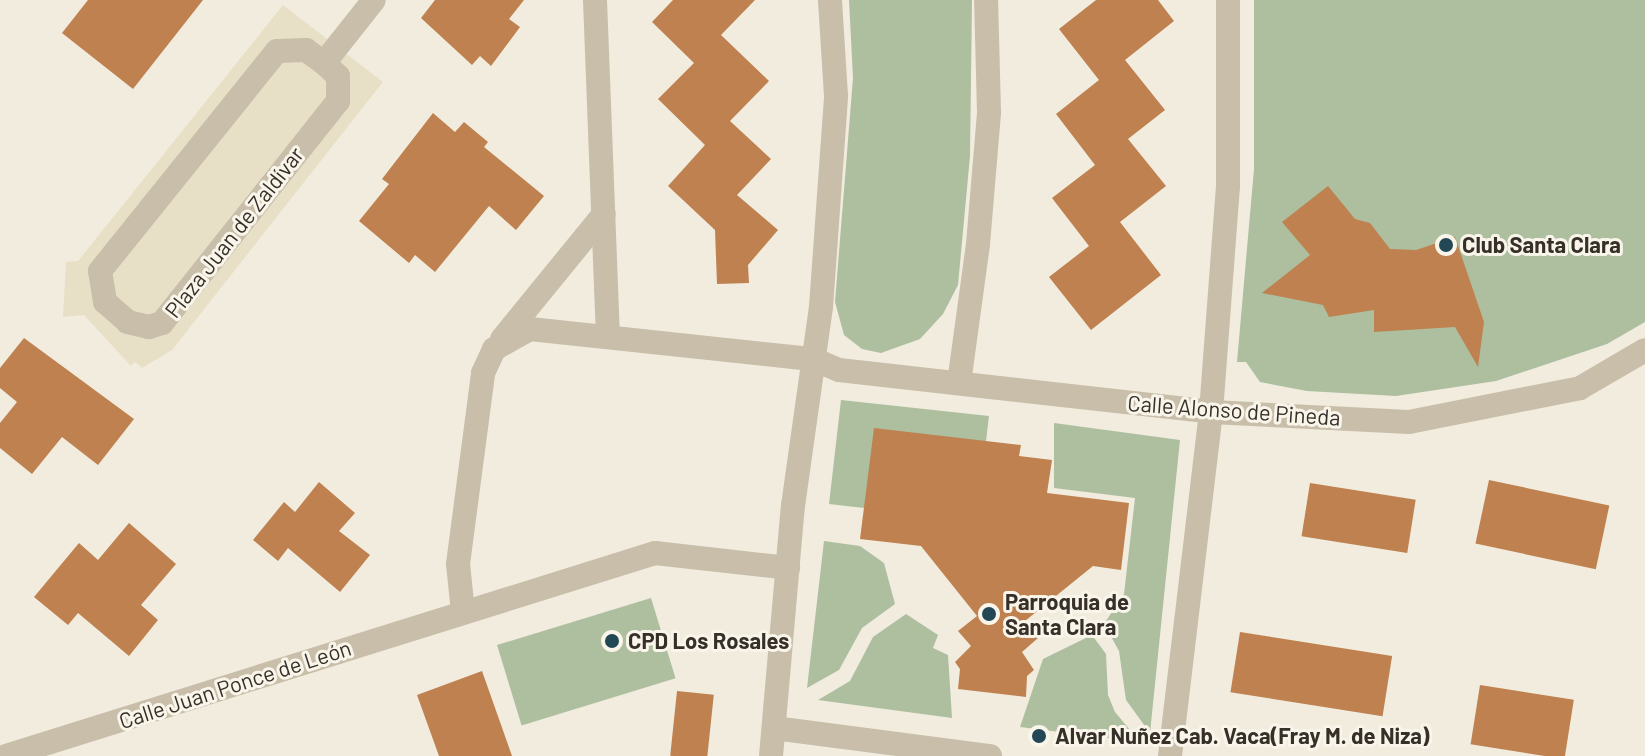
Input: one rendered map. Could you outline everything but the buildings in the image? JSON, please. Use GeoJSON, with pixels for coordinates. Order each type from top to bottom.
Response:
{"type":"FeatureCollection","features":[{"type":"Feature","properties":{"kind":"street"},"geometry":{"type":"LineString","coordinates":[[330,55],[374,0]]}},
{"type":"Feature","properties":{"kind":"street"},"geometry":{"type":"LineString","coordinates":[[595,0],[608,337]]}},
{"type":"Feature","properties":{"kind":"street"},"geometry":{"type":"LineString","coordinates":[[771,756],[788,568],[813,359],[836,96],[830,0]]}},
{"type":"Feature","properties":{"kind":"street"},"geometry":{"type":"LineString","coordinates":[[959,383],[978,244],[989,112],[986,0]]}},
{"type":"Feature","properties":{"kind":"street"},"geometry":{"type":"LineString","coordinates":[[1170,756],[1211,412],[1228,187],[1228,0]]}},
{"type":"Feature","properties":{"kind":"street","name":"Plaza Juan de Zaldívar"},"geometry":{"type":"LineString","coordinates":[[306,50],[330,55],[338,76],[338,101],[162,323],[149,327],[128,322],[105,302],[100,271],[277,51],[306,50]]}},
{"type":"Feature","properties":{"kind":"street"},"geometry":{"type":"LineString","coordinates":[[463,612],[458,564],[483,373],[494,349],[604,214]]}},
{"type":"Feature","properties":{"kind":"street","name":"Calle Alonso de Pineda"},"geometry":{"type":"LineString","coordinates":[[494,349],[530,329],[813,359],[839,370],[1211,412],[1409,422],[1580,388],[1645,350]]}},
{"type":"Feature","properties":{"kind":"street","name":"Calle Juan Ponce de León"},"geometry":{"type":"LineString","coordinates":[[6,756],[655,553],[788,568]]}},
{"type":"Feature","properties":{"kind":"street"},"geometry":{"type":"LineString","coordinates":[[774,728],[990,756]]}},
{"type":"Feature","properties":{"kind":"green space"},"geometry":{"type":"Polygon","coordinates":[[[849,0],[972,0],[970,156],[958,285],[943,314],[920,339],[881,353],[862,349],[844,335],[835,302],[853,78],[849,0]]]}},
{"type":"Feature","properties":{"kind":"green space","name":"Club Santa Clara"},"geometry":{"type":"Polygon","coordinates":[[[1254,0],[1645,0],[1645,322],[1607,344],[1496,381],[1396,396],[1307,391],[1260,382],[1246,362],[1237,362],[1254,169],[1254,0]]]}},
{"type":"Feature","properties":{"kind":"green space"},"geometry":{"type":"Polygon","coordinates":[[[841,400],[989,416],[986,441],[864,508],[829,504],[841,400]]]}},
{"type":"Feature","properties":{"kind":"green space"},"geometry":{"type":"Polygon","coordinates":[[[1054,423],[1180,440],[1150,733],[1126,700],[1119,651],[1104,624],[1124,594],[1135,498],[1054,488],[1054,423]]]}},
{"type":"Feature","properties":{"kind":"green space"},"geometry":{"type":"Polygon","coordinates":[[[824,541],[860,546],[884,563],[895,604],[862,628],[839,670],[807,688],[824,541]]]}},
{"type":"Feature","properties":{"kind":"green space"},"geometry":{"type":"Polygon","coordinates":[[[651,598],[676,678],[522,725],[497,645],[651,598]]]}},
{"type":"Feature","properties":{"kind":"green space"},"geometry":{"type":"Polygon","coordinates":[[[906,614],[938,635],[933,648],[948,655],[952,718],[818,700],[850,681],[873,637],[906,614]]]}},
{"type":"Feature","properties":{"kind":"green space"},"geometry":{"type":"Polygon","coordinates":[[[1092,635],[1106,654],[1108,695],[1115,712],[1140,742],[1020,727],[1043,659],[1092,635]]]}},
{"type":"Feature","properties":{"kind":"shaded area"},"geometry":{"type":"Polygon","coordinates":[[[283,5],[383,82],[172,350],[142,368],[135,362],[131,366],[84,315],[63,317],[66,262],[78,261],[283,5]]]}},
{"type":"Feature","properties":{"kind":"place","name":"Club Santa Clara"},"geometry":{"type":"Point","coordinates":[1446,245]}},
{"type":"Feature","properties":{"kind":"place","name":"Parroquia de Santa Clara"},"geometry":{"type":"Point","coordinates":[989,614]}},
{"type":"Feature","properties":{"kind":"place","name":"CPD Los Rosales"},"geometry":{"type":"Point","coordinates":[612,641]}},
{"type":"Feature","properties":{"kind":"place","name":"Alvar Nuñez Cab. Vaca(Fray M. de Niza)"},"geometry":{"type":"Point","coordinates":[1039,736]}}]}
